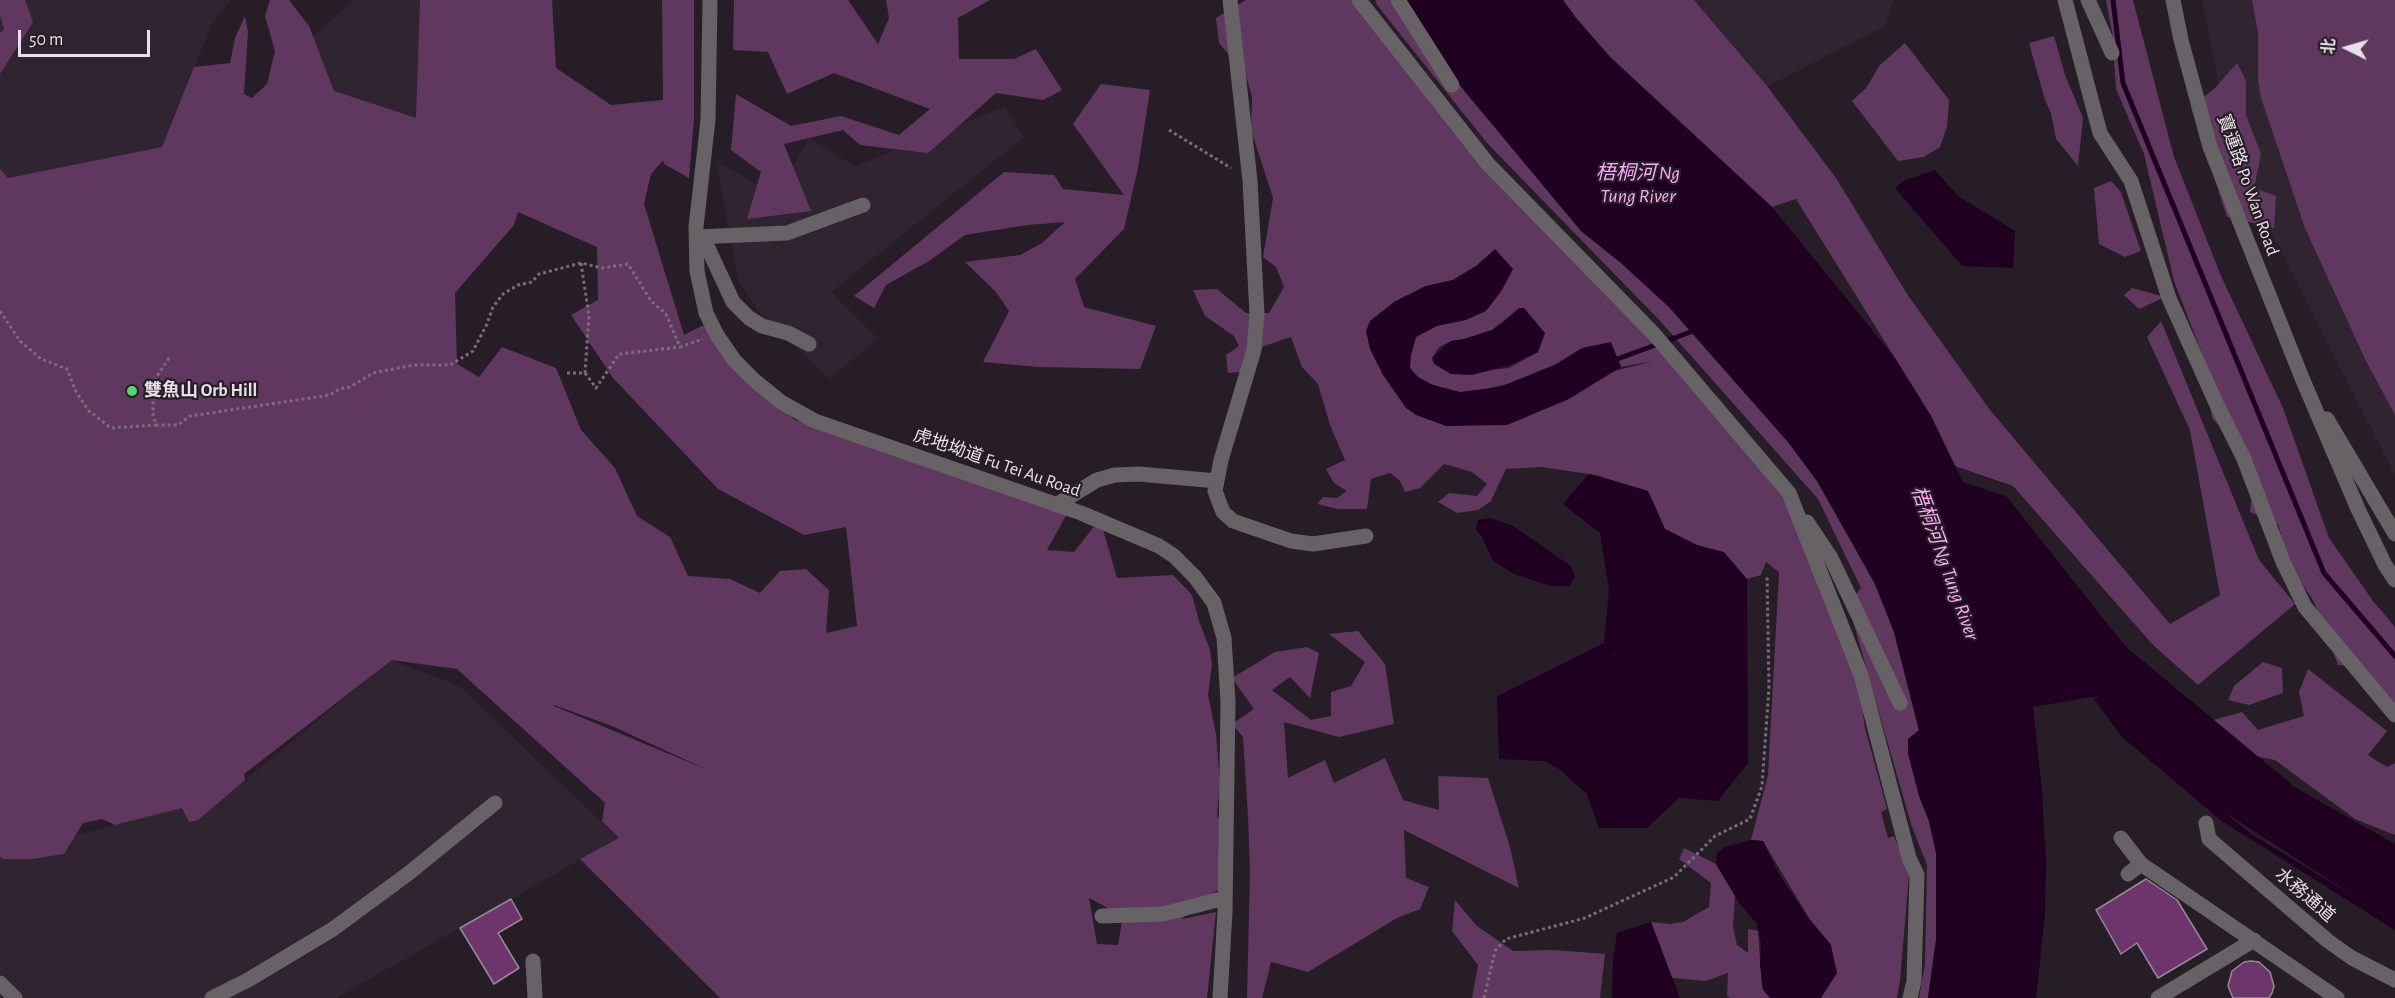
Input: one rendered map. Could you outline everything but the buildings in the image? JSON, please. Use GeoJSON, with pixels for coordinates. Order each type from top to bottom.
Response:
{"type":"FeatureCollection","features":[{"type":"Feature","properties":{"kind":"street","name":"虎地坳道 Fu Tei Au Road"},"geometry":{"type":"LineString","coordinates":[[710,0],[708,120],[696,237],[697,271],[706,313],[717,335],[734,360],[754,380],[799,413],[815,421],[1056,505],[1159,546],[1174,556],[1195,577],[1214,603],[1221,622],[1226,652],[1228,702],[1225,898],[1220,998]]}},
{"type":"Feature","properties":{"kind":"street"},"geometry":{"type":"LineString","coordinates":[[1230,0],[1250,181],[1257,314],[1254,350],[1232,421],[1215,491],[1223,512],[1233,521],[1291,541],[1313,544],[1366,536]]}},
{"type":"Feature","properties":{"kind":"street"},"geometry":{"type":"LineString","coordinates":[[1359,0],[1488,164],[1654,334],[1790,496],[1831,558],[1900,704]]}},
{"type":"Feature","properties":{"kind":"street"},"geometry":{"type":"LineString","coordinates":[[1398,0],[1452,85]]}},
{"type":"Feature","properties":{"kind":"street"},"geometry":{"type":"LineString","coordinates":[[2065,0],[2100,133],[2131,181],[2169,298],[2244,459],[2283,562],[2305,607],[2395,715]]}},
{"type":"Feature","properties":{"kind":"street"},"geometry":{"type":"LineString","coordinates":[[2088,0],[2112,53]]}},
{"type":"Feature","properties":{"kind":"street","name":"寶運路 Po Wan Road"},"geometry":{"type":"LineString","coordinates":[[2173,0],[2181,40],[2210,147],[2302,378],[2358,509],[2385,565],[2395,580]]}},
{"type":"Feature","properties":{"kind":"street"},"geometry":{"type":"LineString","coordinates":[[696,237],[787,233],[863,204]]}},
{"type":"Feature","properties":{"kind":"street"},"geometry":{"type":"LineString","coordinates":[[696,237],[708,248],[733,302],[748,318],[762,326],[788,333],[809,344]]}},
{"type":"Feature","properties":{"kind":"street","name":"寶運路 Po Wan Road"},"geometry":{"type":"LineString","coordinates":[[2302,378],[2395,534]]}},
{"type":"Feature","properties":{"kind":"street"},"geometry":{"type":"LineString","coordinates":[[1056,505],[1097,480],[1115,475],[1139,474],[1217,481]]}},
{"type":"Feature","properties":{"kind":"street"},"geometry":{"type":"LineString","coordinates":[[1790,496],[1861,675],[1909,858],[1917,875],[1914,981],[1910,998]]}},
{"type":"Feature","properties":{"kind":"street"},"geometry":{"type":"LineString","coordinates":[[212,998],[248,980],[333,929],[409,873],[495,803]]}},
{"type":"Feature","properties":{"kind":"street","name":"水務通道"},"geometry":{"type":"LineString","coordinates":[[2206,823],[2209,839],[2328,941],[2352,958],[2395,981]]}},
{"type":"Feature","properties":{"kind":"street"},"geometry":{"type":"LineString","coordinates":[[2121,838],[2141,864],[2337,998]]}},
{"type":"Feature","properties":{"kind":"street"},"geometry":{"type":"LineString","coordinates":[[2128,874],[2141,864]]}},
{"type":"Feature","properties":{"kind":"street"},"geometry":{"type":"LineString","coordinates":[[1102,916],[1163,914],[1225,898]]}},
{"type":"Feature","properties":{"kind":"street"},"geometry":{"type":"LineString","coordinates":[[2158,998],[2254,940]]}},
{"type":"Feature","properties":{"kind":"street"},"geometry":{"type":"LineString","coordinates":[[533,962],[535,998]]}},
{"type":"Feature","properties":{"kind":"street"},"geometry":{"type":"LineString","coordinates":[[0,983],[15,998]]}},
{"type":"Feature","properties":{"kind":"path"},"geometry":{"type":"LineString","coordinates":[[1169,130],[1250,181]]}},
{"type":"Feature","properties":{"kind":"path"},"geometry":{"type":"LineString","coordinates":[[581,263],[589,316],[585,373],[596,388],[619,354],[680,347],[717,335]]}},
{"type":"Feature","properties":{"kind":"path"},"geometry":{"type":"LineString","coordinates":[[0,311],[20,341],[41,359],[67,369],[76,392],[89,411],[111,428],[178,425],[190,416],[330,395],[339,388],[350,387],[373,373],[414,364],[450,366],[473,351],[493,307],[502,294],[518,285],[532,282],[539,274],[581,263],[602,268],[628,264],[651,301],[666,314],[680,347]]}},
{"type":"Feature","properties":{"kind":"path"},"geometry":{"type":"LineString","coordinates":[[156,425],[153,415],[153,382],[169,358]]}},
{"type":"Feature","properties":{"kind":"path"},"geometry":{"type":"LineString","coordinates":[[567,373],[585,373]]}},
{"type":"Feature","properties":{"kind":"path"},"geometry":{"type":"LineString","coordinates":[[1484,998],[1497,949],[1506,939],[1585,918],[1674,877],[1715,836],[1750,819],[1762,786],[1769,688],[1767,575]]}},
{"type":"Feature","properties":{"kind":"shaded area"},"geometry":{"type":"Polygon","coordinates":[[[0,0],[231,0],[211,26],[162,147],[8,178],[0,169],[0,0]]]}},
{"type":"Feature","properties":{"kind":"shaded area"},"geometry":{"type":"Polygon","coordinates":[[[0,0],[25,0],[33,22],[0,74],[0,33],[4,29],[0,15],[0,0]]]}},
{"type":"Feature","properties":{"kind":"shaded area"},"geometry":{"type":"Polygon","coordinates":[[[270,0],[289,0],[309,26],[334,91],[416,118],[420,0],[552,0],[556,68],[611,105],[663,100],[662,0],[694,0],[694,119],[689,178],[664,164],[663,160],[651,174],[644,204],[684,335],[710,322],[731,362],[795,420],[1073,503],[1047,550],[1074,552],[1100,519],[1117,578],[1173,575],[1192,595],[1210,650],[1212,664],[1208,695],[1216,734],[1220,783],[1217,816],[1227,828],[1218,890],[1198,902],[1182,919],[1216,912],[1207,998],[720,998],[580,859],[619,838],[602,821],[605,803],[457,669],[392,660],[244,774],[245,780],[198,820],[189,822],[182,808],[115,825],[102,819],[83,823],[64,854],[32,859],[0,857],[0,169],[8,178],[162,147],[194,67],[230,63],[235,38],[245,16],[248,32],[244,94],[252,98],[267,84],[275,51],[265,16],[270,0]],[[518,212],[514,225],[455,293],[457,364],[479,377],[502,347],[556,368],[581,430],[615,468],[637,516],[670,537],[688,576],[730,579],[760,593],[780,571],[806,569],[829,590],[826,633],[857,626],[846,527],[804,535],[718,489],[613,378],[571,315],[598,300],[597,247],[518,212]],[[554,706],[710,771],[612,726],[554,706]],[[1089,898],[1097,944],[1118,945],[1123,916],[1089,898]]]}},
{"type":"Feature","properties":{"kind":"shaded area"},"geometry":{"type":"Polygon","coordinates":[[[354,0],[421,0],[420,71],[412,165],[324,189],[312,37],[354,0]]]}},
{"type":"Feature","properties":{"kind":"shaded area"},"geometry":{"type":"Polygon","coordinates":[[[734,0],[848,0],[878,44],[889,18],[886,0],[990,0],[958,18],[959,59],[1014,59],[1036,49],[1062,90],[1043,100],[996,93],[928,153],[860,145],[843,130],[784,144],[811,211],[747,219],[761,172],[731,150],[736,94],[791,126],[841,116],[899,135],[930,109],[834,73],[787,94],[768,52],[733,50],[734,0]]]}},
{"type":"Feature","properties":{"kind":"shaded area"},"geometry":{"type":"Polygon","coordinates":[[[1246,0],[1358,0],[1536,214],[1789,493],[1855,659],[1865,728],[1887,809],[1881,812],[1888,838],[1894,836],[1909,875],[1897,998],[1819,998],[1831,945],[1810,920],[1763,841],[1751,840],[1768,775],[1779,572],[1766,562],[1761,575],[1747,579],[1722,555],[1665,529],[1648,491],[1596,475],[1541,467],[1506,469],[1491,501],[1478,510],[1457,513],[1438,502],[1449,493],[1477,496],[1487,484],[1472,472],[1444,464],[1420,488],[1405,492],[1400,481],[1390,473],[1371,479],[1367,509],[1338,509],[1317,504],[1323,497],[1337,498],[1347,491],[1334,483],[1326,469],[1345,460],[1330,425],[1318,384],[1302,367],[1291,337],[1264,346],[1241,372],[1228,373],[1226,355],[1239,346],[1234,336],[1205,316],[1193,290],[1217,289],[1246,313],[1269,313],[1284,287],[1276,267],[1263,257],[1273,198],[1251,130],[1252,97],[1246,76],[1219,43],[1216,18],[1246,0]],[[1476,266],[1453,280],[1426,286],[1394,302],[1406,408],[1615,371],[1653,361],[1621,367],[1608,343],[1507,384],[1463,394],[1420,381],[1410,368],[1410,358],[1416,337],[1476,266]],[[1517,310],[1492,330],[1451,341],[1439,347],[1432,358],[1451,374],[1509,368],[1538,352],[1517,310]]]}},
{"type":"Feature","properties":{"kind":"shaded area"},"geometry":{"type":"Polygon","coordinates":[[[1375,0],[1404,0],[1503,137],[1581,231],[1621,263],[1669,307],[1788,442],[1817,481],[1853,544],[1875,584],[1894,632],[1919,731],[1919,796],[1929,821],[1936,853],[1936,940],[1928,998],[1919,998],[1925,964],[1927,865],[1911,824],[1848,604],[1861,588],[1818,499],[1662,323],[1487,143],[1375,0]]]}},
{"type":"Feature","properties":{"kind":"shaded area"},"geometry":{"type":"Polygon","coordinates":[[[1563,0],[1694,0],[1767,86],[1836,178],[1907,294],[1990,410],[2170,624],[2220,595],[2190,430],[2147,337],[2161,321],[2259,560],[2295,604],[2198,685],[2153,645],[2013,486],[1955,466],[1931,416],[1796,199],[1772,207],[1610,57],[1563,0]]]}},
{"type":"Feature","properties":{"kind":"shaded area"},"geometry":{"type":"Polygon","coordinates":[[[1694,0],[1894,0],[1884,27],[1767,86],[1694,0]]]}},
{"type":"Feature","properties":{"kind":"shaded area"},"geometry":{"type":"Polygon","coordinates":[[[2106,0],[2133,0],[2174,157],[2221,276],[2283,408],[2329,538],[2373,601],[2395,627],[2395,705],[2360,666],[2338,665],[2313,600],[2289,564],[2278,524],[2250,512],[2254,463],[2212,418],[2203,356],[2174,281],[2144,154],[2116,89],[2112,32],[2106,0]]]}},
{"type":"Feature","properties":{"kind":"shaded area"},"geometry":{"type":"Polygon","coordinates":[[[2202,0],[2395,0],[2395,475],[2233,157],[2202,0]]]}},
{"type":"Feature","properties":{"kind":"shaded area"},"geometry":{"type":"Polygon","coordinates":[[[2252,0],[2395,0],[2395,415],[2365,359],[2305,228],[2261,98],[2258,80],[2258,32],[2252,0]]]}},
{"type":"Feature","properties":{"kind":"shaded area"},"geometry":{"type":"Polygon","coordinates":[[[2054,36],[2065,75],[2083,118],[2078,166],[2056,139],[2051,113],[2045,100],[2029,43],[2054,36]]]}},
{"type":"Feature","properties":{"kind":"shaded area"},"geometry":{"type":"Polygon","coordinates":[[[1905,43],[1949,100],[1947,127],[1940,147],[1924,157],[1898,161],[1852,101],[1866,88],[1880,65],[1905,43]]]}},
{"type":"Feature","properties":{"kind":"shaded area"},"geometry":{"type":"Polygon","coordinates":[[[2237,63],[2246,81],[2246,115],[2261,154],[2254,188],[2276,196],[2274,228],[2227,217],[2191,107],[2216,87],[2237,63]]]}},
{"type":"Feature","properties":{"kind":"shaded area"},"geometry":{"type":"Polygon","coordinates":[[[1101,84],[1150,90],[1138,168],[1124,229],[1075,279],[1084,307],[1156,326],[1140,369],[1039,367],[983,362],[1009,311],[996,292],[965,262],[1020,255],[1042,243],[1065,222],[1027,225],[965,235],[929,261],[886,285],[874,308],[854,296],[1004,172],[1054,175],[1063,189],[1124,195],[1073,124],[1101,84]]]}},
{"type":"Feature","properties":{"kind":"shaded area"},"geometry":{"type":"Polygon","coordinates":[[[1005,107],[1024,137],[831,292],[878,338],[830,379],[761,314],[739,282],[716,161],[776,195],[809,138],[855,166],[1005,107]]]}},
{"type":"Feature","properties":{"kind":"shaded area"},"geometry":{"type":"Polygon","coordinates":[[[2111,181],[2121,192],[2141,251],[2125,257],[2099,244],[2094,188],[2111,181]]]}},
{"type":"Feature","properties":{"kind":"shaded area"},"geometry":{"type":"Polygon","coordinates":[[[2132,288],[2165,297],[2139,309],[2124,295],[2132,288]]]}},
{"type":"Feature","properties":{"kind":"shaded area"},"geometry":{"type":"Polygon","coordinates":[[[1358,631],[1385,664],[1394,724],[1339,737],[1284,722],[1288,778],[1325,760],[1334,783],[1385,758],[1403,800],[1439,810],[1438,776],[1488,778],[1510,847],[1519,888],[1404,830],[1406,878],[1429,887],[1420,909],[1397,918],[1308,972],[1271,962],[1262,998],[1247,998],[1250,872],[1248,816],[1243,737],[1232,724],[1254,709],[1232,678],[1275,652],[1307,647],[1319,653],[1310,698],[1290,677],[1272,690],[1311,720],[1331,716],[1331,692],[1351,686],[1365,662],[1329,634],[1358,631]]]}},
{"type":"Feature","properties":{"kind":"shaded area"},"geometry":{"type":"Polygon","coordinates":[[[391,660],[459,686],[619,838],[336,998],[0,998],[0,855],[226,796],[391,660]]]}},
{"type":"Feature","properties":{"kind":"shaded area"},"geometry":{"type":"Polygon","coordinates":[[[2263,662],[2282,668],[2283,693],[2249,705],[2228,700],[2234,686],[2263,662]]]}},
{"type":"Feature","properties":{"kind":"shaded area"},"geometry":{"type":"Polygon","coordinates":[[[2308,669],[2387,731],[2368,755],[2387,767],[2395,763],[2395,835],[2355,819],[2275,760],[2240,753],[2206,722],[2242,712],[2258,730],[2304,716],[2299,692],[2308,669]]]}},
{"type":"Feature","properties":{"kind":"shaded area"},"geometry":{"type":"Polygon","coordinates":[[[1684,848],[1716,864],[1735,895],[1733,927],[1737,945],[1748,953],[1748,929],[1758,931],[1762,986],[1771,998],[1731,998],[1727,996],[1728,973],[1706,981],[1672,978],[1651,922],[1670,924],[1683,922],[1709,907],[1711,883],[1679,859],[1684,848]]]}},
{"type":"Feature","properties":{"kind":"shaded area"},"geometry":{"type":"Polygon","coordinates":[[[1455,900],[1477,926],[1513,951],[1554,950],[1605,954],[1600,998],[1472,998],[1478,965],[1452,931],[1455,900]]]}},
{"type":"Feature","properties":{"kind":"water","name":"梧桐河 Ng Tung River"},"geometry":{"type":"Polygon","coordinates":[[[1404,0],[1563,0],[1610,57],[1772,207],[1895,358],[1931,416],[1963,482],[2007,497],[2125,646],[2296,788],[2395,844],[2395,930],[2223,822],[2122,737],[2094,699],[2097,696],[2033,707],[2042,790],[2046,861],[2045,914],[2036,998],[1928,998],[1936,940],[1936,853],[1929,821],[1919,796],[1908,754],[1908,739],[1919,730],[1894,632],[1875,584],[1817,481],[1788,442],[1669,307],[1621,263],[1581,231],[1446,68],[1404,0]],[[2223,811],[2251,834],[2359,899],[2223,811]]]}},
{"type":"Feature","properties":{"kind":"water"},"geometry":{"type":"Polygon","coordinates":[[[1935,170],[1958,196],[2015,231],[2013,268],[1962,266],[1895,188],[1905,180],[1935,170]]]}},
{"type":"Feature","properties":{"kind":"water"},"geometry":{"type":"Polygon","coordinates":[[[1495,249],[1513,269],[1502,290],[1486,311],[1466,320],[1437,326],[1416,337],[1410,368],[1418,377],[1433,385],[1460,392],[1500,387],[1553,366],[1582,348],[1611,342],[1621,367],[1569,399],[1507,425],[1446,426],[1416,415],[1406,408],[1383,375],[1370,349],[1366,331],[1370,321],[1394,302],[1426,286],[1453,280],[1476,266],[1495,249]]]}},
{"type":"Feature","properties":{"kind":"water"},"geometry":{"type":"Polygon","coordinates":[[[1519,308],[1524,308],[1545,333],[1538,352],[1510,365],[1472,375],[1451,374],[1434,364],[1432,358],[1451,341],[1492,330],[1519,308]]]}},
{"type":"Feature","properties":{"kind":"water"},"geometry":{"type":"Polygon","coordinates":[[[1589,474],[1648,491],[1665,529],[1697,545],[1724,552],[1747,579],[1748,763],[1718,801],[1679,798],[1647,828],[1599,828],[1587,794],[1559,769],[1544,761],[1499,759],[1497,696],[1604,643],[1609,590],[1600,533],[1563,504],[1589,474]]]}},
{"type":"Feature","properties":{"kind":"water"},"geometry":{"type":"Polygon","coordinates":[[[1491,518],[1513,526],[1571,566],[1575,576],[1569,586],[1550,586],[1514,574],[1493,561],[1482,537],[1476,530],[1478,520],[1491,518]]]}},
{"type":"Feature","properties":{"kind":"water"},"geometry":{"type":"Polygon","coordinates":[[[1751,840],[1763,841],[1780,876],[1807,916],[1831,945],[1837,973],[1821,998],[1770,998],[1763,990],[1760,965],[1761,944],[1757,924],[1739,903],[1716,864],[1717,853],[1726,847],[1751,840]]]}},
{"type":"Feature","properties":{"kind":"water"},"geometry":{"type":"Polygon","coordinates":[[[1651,922],[1680,998],[1612,998],[1613,959],[1617,933],[1651,922]]]}},
{"type":"Feature","properties":{"kind":"waterway"},"geometry":{"type":"LineString","coordinates":[[2113,0],[2123,83],[2324,573],[2395,656]]}},
{"type":"Feature","properties":{"kind":"waterway"},"geometry":{"type":"LineString","coordinates":[[1612,361],[1696,330]]}},
{"type":"Feature","properties":{"kind":"place","name":"雙魚山 Orb Hill"},"geometry":{"type":"Point","coordinates":[132,391]}}]}
